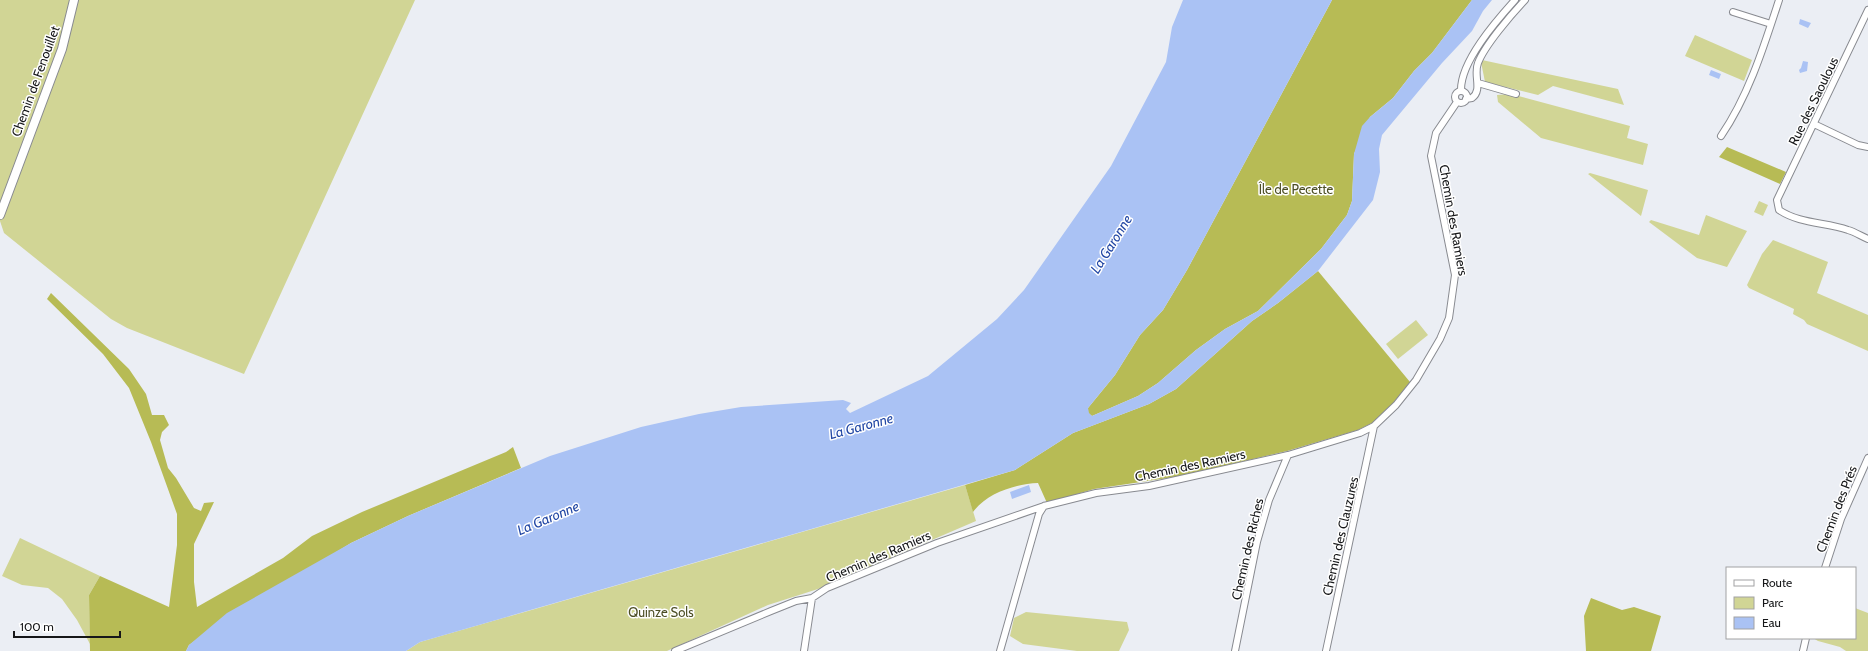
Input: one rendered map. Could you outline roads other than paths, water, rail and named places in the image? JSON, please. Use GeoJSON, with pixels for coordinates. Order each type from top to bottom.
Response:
{"type":"FeatureCollection","features":[{"type":"Feature","properties":{"kind":"street","name":"Chemin de Fenouillet"},"geometry":{"type":"LineString","coordinates":[[0,215],[62,48],[74,0]]}},
{"type":"Feature","properties":{"kind":"street"},"geometry":{"type":"LineString","coordinates":[[1461,91],[1462,78],[1469,62],[1481,43],[1514,0]]}},
{"type":"Feature","properties":{"kind":"street"},"geometry":{"type":"LineString","coordinates":[[1461,91],[1455,95],[1457,102],[1462,103],[1466,99],[1472,98],[1476,94],[1478,83],[1476,73],[1482,56],[1525,0]]}},
{"type":"Feature","properties":{"kind":"street"},"geometry":{"type":"LineString","coordinates":[[1721,136],[1729,124],[1758,64],[1779,0]]}},
{"type":"Feature","properties":{"kind":"street","name":"Rue des Saoulous"},"geometry":{"type":"LineString","coordinates":[[1868,10],[1777,200],[1779,210],[1786,215],[1802,221],[1847,230],[1868,239]]}},
{"type":"Feature","properties":{"kind":"street"},"geometry":{"type":"LineString","coordinates":[[1733,12],[1771,24]]}},
{"type":"Feature","properties":{"kind":"street"},"geometry":{"type":"LineString","coordinates":[[1478,83],[1516,94]]}},
{"type":"Feature","properties":{"kind":"street"},"geometry":{"type":"LineString","coordinates":[[1461,91],[1466,94],[1466,99]]}},
{"type":"Feature","properties":{"kind":"street","name":"Chemin des Ramiers"},"geometry":{"type":"LineString","coordinates":[[675,651],[796,601],[812,598],[827,588],[937,543],[1044,506],[1096,493],[1149,486],[1288,455],[1360,433],[1374,426],[1396,405],[1416,380],[1440,339],[1449,318],[1455,275],[1431,156],[1436,133],[1457,102]]}},
{"type":"Feature","properties":{"kind":"street"},"geometry":{"type":"LineString","coordinates":[[1814,124],[1858,145],[1868,147]]}},
{"type":"Feature","properties":{"kind":"street","name":"Chemin des Clauzures"},"geometry":{"type":"LineString","coordinates":[[1326,651],[1374,426]]}},
{"type":"Feature","properties":{"kind":"street","name":"Chemin des Riches"},"geometry":{"type":"LineString","coordinates":[[1235,651],[1257,542],[1269,500],[1288,455]]}},
{"type":"Feature","properties":{"kind":"street","name":"Chemin des Prés"},"geometry":{"type":"LineString","coordinates":[[1825,567],[1841,519],[1868,458]]}},
{"type":"Feature","properties":{"kind":"street"},"geometry":{"type":"LineString","coordinates":[[1000,651],[1039,514],[1044,506]]}},
{"type":"Feature","properties":{"kind":"street"},"geometry":{"type":"LineString","coordinates":[[1025,513],[1031,516],[1036,525]]}},
{"type":"Feature","properties":{"kind":"street"},"geometry":{"type":"LineString","coordinates":[[804,651],[812,598]]}},
{"type":"Feature","properties":{"kind":"street"},"geometry":{"type":"LineString","coordinates":[[1803,651],[1806,639]]}},
{"type":"Feature","properties":{"kind":"water","name":"La Garonne"},"geometry":{"type":"Polygon","coordinates":[[[1183,0],[1332,0],[1187,270],[1163,310],[1140,335],[1115,375],[1088,408],[1089,413],[1092,416],[1138,396],[1158,383],[1196,350],[1225,329],[1258,311],[1321,249],[1347,215],[1352,201],[1354,154],[1362,126],[1370,117],[1393,98],[1414,71],[1432,53],[1472,0],[1492,0],[1483,11],[1472,31],[1442,63],[1382,135],[1379,149],[1380,172],[1373,200],[1318,271],[1278,303],[1252,321],[1176,389],[1149,404],[1073,433],[1015,470],[420,642],[406,651],[186,651],[189,645],[227,613],[351,543],[408,516],[550,456],[641,427],[699,414],[741,407],[843,400],[851,403],[846,409],[850,413],[928,376],[997,319],[1024,290],[1111,166],[1166,62],[1172,27],[1183,0]]]}},
{"type":"Feature","properties":{"kind":"water"},"geometry":{"type":"Polygon","coordinates":[[[1800,19],[1811,23],[1808,28],[1799,24],[1800,19]]]}},
{"type":"Feature","properties":{"kind":"water"},"geometry":{"type":"Polygon","coordinates":[[[1803,61],[1808,62],[1807,71],[1800,73],[1799,70],[1803,61]]]}},
{"type":"Feature","properties":{"kind":"water"},"geometry":{"type":"Polygon","coordinates":[[[1711,70],[1721,74],[1719,79],[1709,75],[1711,70]]]}},
{"type":"Feature","properties":{"kind":"water"},"geometry":{"type":"Polygon","coordinates":[[[1029,485],[1031,492],[1012,499],[1010,492],[1029,485]]]}},
{"type":"Feature","properties":{"kind":"park label","name":"Île de Pecette"},"geometry":{"type":"Point","coordinates":[1296,189]}},
{"type":"Feature","properties":{"kind":"park label","name":"Quinze Sols"},"geometry":{"type":"Point","coordinates":[661,612]}}]}
